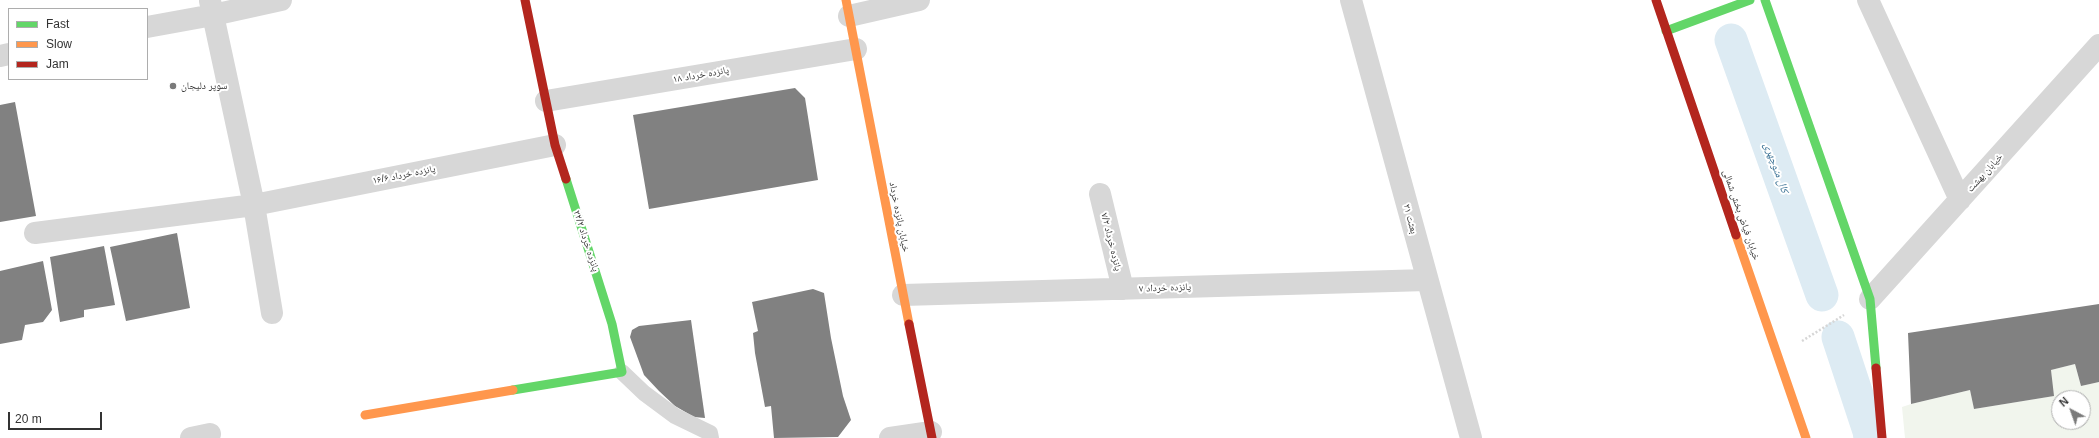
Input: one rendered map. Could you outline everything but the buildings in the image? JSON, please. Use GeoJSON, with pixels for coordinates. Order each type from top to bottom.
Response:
{"type":"FeatureCollection","features":[{"type":"Feature","properties":{"kind":"street"},"geometry":{"type":"LineString","coordinates":[[148,28],[211,7],[281,0]]}},
{"type":"Feature","properties":{"kind":"street","name":"پانزده خرداد ۲۲/۲"},"geometry":{"type":"LineString","coordinates":[[525,0],[555,145],[612,324],[622,372]]}},
{"type":"Feature","properties":{"kind":"street"},"geometry":{"type":"LineString","coordinates":[[848,8],[919,0]]}},
{"type":"Feature","properties":{"kind":"street","name":"بعثت ۲۱"},"geometry":{"type":"LineString","coordinates":[[1351,0],[1471,438]]}},
{"type":"Feature","properties":{"kind":"street","name":"خیابان فیاض بخش شمالی"},"geometry":{"type":"LineString","coordinates":[[1656,0],[1806,438]]}},
{"type":"Feature","properties":{"kind":"street"},"geometry":{"type":"LineString","coordinates":[[1666,31],[1750,0]]}},
{"type":"Feature","properties":{"kind":"street"},"geometry":{"type":"LineString","coordinates":[[1765,0],[1870,299],[1882,438]]}},
{"type":"Feature","properties":{"kind":"street"},"geometry":{"type":"LineString","coordinates":[[1868,0],[1960,200]]}},
{"type":"Feature","properties":{"kind":"street"},"geometry":{"type":"LineString","coordinates":[[211,7],[254,205],[272,313]]}},
{"type":"Feature","properties":{"kind":"street","name":"خیابان پانزده خرداد"},"geometry":{"type":"LineString","coordinates":[[848,8],[902,295],[932,435]]}},
{"type":"Feature","properties":{"kind":"street","name":"خیابان بهشت"},"geometry":{"type":"LineString","coordinates":[[1870,299],[2099,46]]}},
{"type":"Feature","properties":{"kind":"street","name":"پانزده خرداد ۱۸"},"geometry":{"type":"LineString","coordinates":[[546,101],[856,50]]}},
{"type":"Feature","properties":{"kind":"street","name":"پانزده خرداد ۱۶/۶"},"geometry":{"type":"LineString","coordinates":[[35,233],[254,205],[555,145]]}},
{"type":"Feature","properties":{"kind":"street","name":"پانزده خرداد ۷/۲"},"geometry":{"type":"LineString","coordinates":[[1100,194],[1123,289]]}},
{"type":"Feature","properties":{"kind":"street","name":"پانزده خرداد ۷"},"geometry":{"type":"LineString","coordinates":[[902,295],[1427,280]]}},
{"type":"Feature","properties":{"kind":"street"},"geometry":{"type":"LineString","coordinates":[[365,415],[622,372]]}},
{"type":"Feature","properties":{"kind":"street"},"geometry":{"type":"LineString","coordinates":[[890,438],[932,435]]}},
{"type":"Feature","properties":{"kind":"lane"},"geometry":{"type":"LineString","coordinates":[[622,372],[644,393],[675,416],[710,433],[711,438]]}},
{"type":"Feature","properties":{"kind":"path"},"geometry":{"type":"LineString","coordinates":[[1778,356],[1870,299]]}},
{"type":"Feature","properties":{"kind":"shaded area"},"geometry":{"type":"Polygon","coordinates":[[[2075,364],[2081,386],[2099,382],[2099,438],[1905,438],[1902,407],[1970,390],[1974,409],[2051,396],[2051,430],[2091,430],[2091,390],[2053,390],[2051,370],[2075,364]]]}},
{"type":"Feature","properties":{"kind":"waterway","name":"کال منوچهری"},"geometry":{"type":"LineString","coordinates":[[1731,40],[1822,295]]}},
{"type":"Feature","properties":{"kind":"waterway","name":"کال منوچهری"},"geometry":{"type":"LineString","coordinates":[[1838,337],[1870,438]]}},
{"type":"Feature","properties":{"kind":"traffic: fast"},"geometry":{"type":"LineString","coordinates":[[1666,31],[1750,0]]}},
{"type":"Feature","properties":{"kind":"traffic: fast"},"geometry":{"type":"LineString","coordinates":[[1765,0],[1870,299],[1876,368]]}},
{"type":"Feature","properties":{"kind":"traffic: fast"},"geometry":{"type":"LineString","coordinates":[[513,390],[622,372],[612,324],[566,179]]}},
{"type":"Feature","properties":{"kind":"traffic: slow"},"geometry":{"type":"LineString","coordinates":[[846,0],[909,324]]}},
{"type":"Feature","properties":{"kind":"traffic: slow"},"geometry":{"type":"LineString","coordinates":[[1736,235],[1806,438]]}},
{"type":"Feature","properties":{"kind":"traffic: slow"},"geometry":{"type":"LineString","coordinates":[[365,415],[513,390]]}},
{"type":"Feature","properties":{"kind":"traffic: jam"},"geometry":{"type":"LineString","coordinates":[[525,0],[555,145],[566,179]]}},
{"type":"Feature","properties":{"kind":"traffic: jam"},"geometry":{"type":"LineString","coordinates":[[1656,0],[1736,235]]}},
{"type":"Feature","properties":{"kind":"traffic: jam"},"geometry":{"type":"LineString","coordinates":[[909,324],[932,438]]}},
{"type":"Feature","properties":{"kind":"traffic: jam"},"geometry":{"type":"LineString","coordinates":[[1876,368],[1882,438]]}},
{"type":"Feature","properties":{"kind":"place","name":"سوپر دلیجان"},"geometry":{"type":"Point","coordinates":[173,86]}}]}
